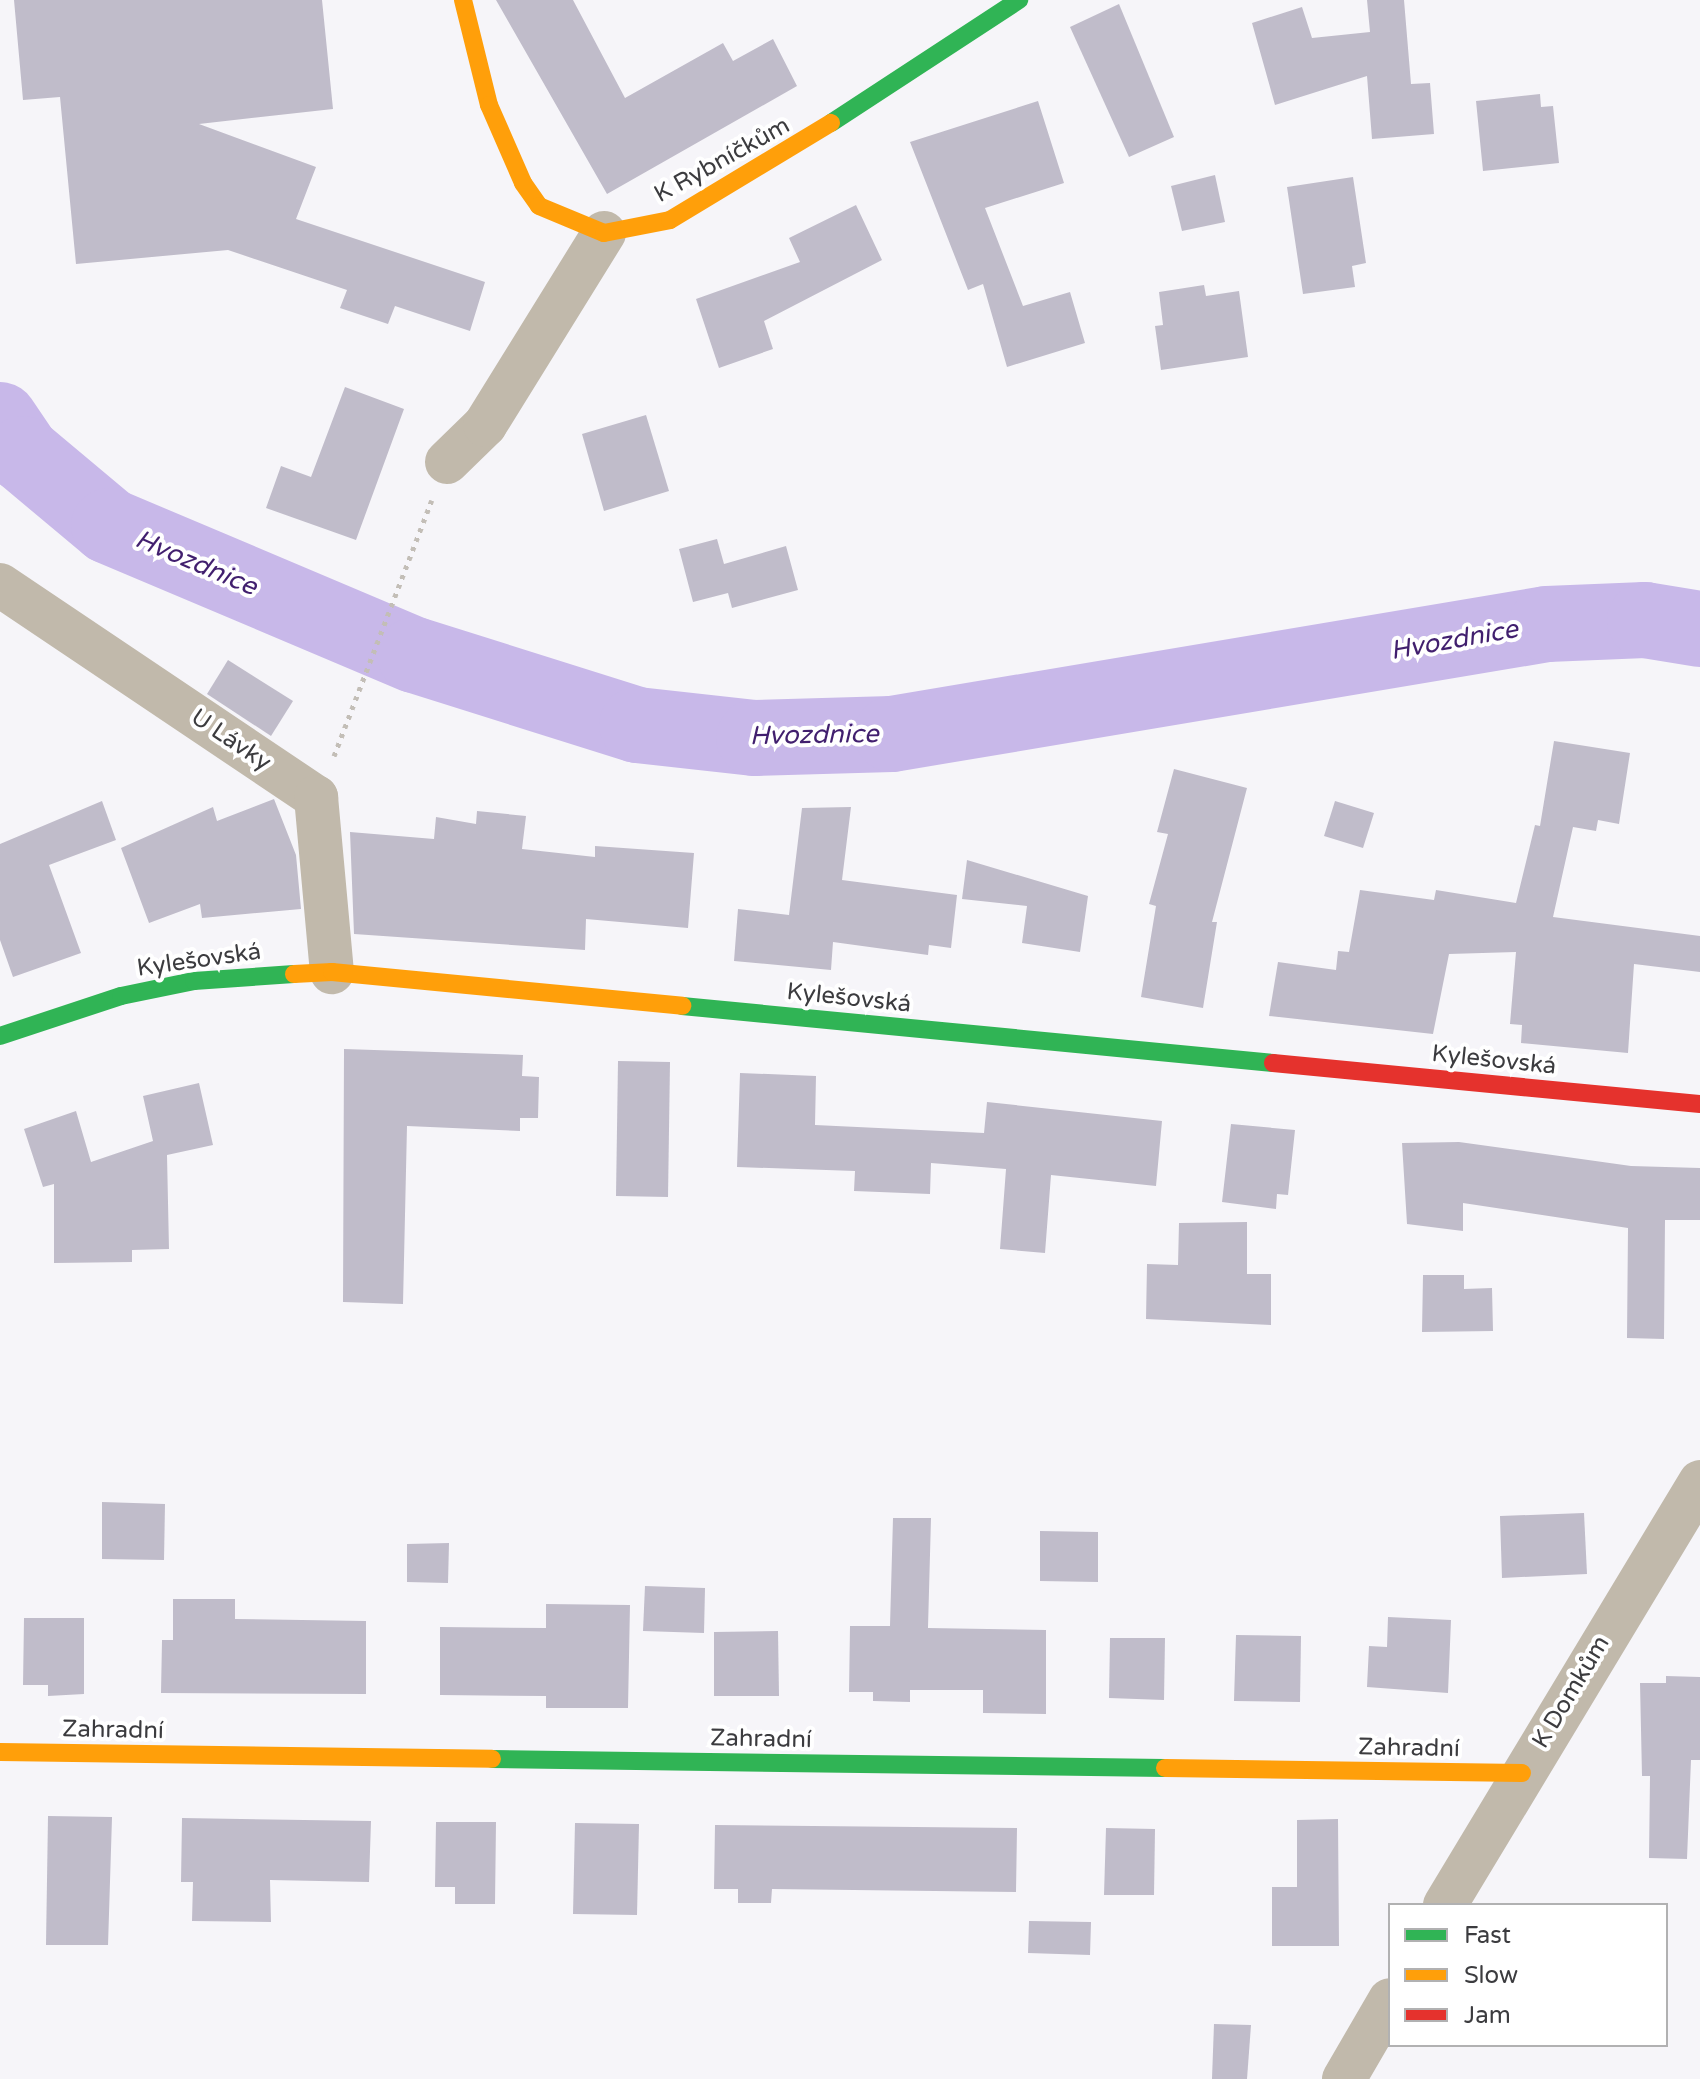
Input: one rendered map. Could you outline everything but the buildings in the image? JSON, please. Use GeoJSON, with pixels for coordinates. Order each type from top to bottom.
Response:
{"type":"FeatureCollection","features":[{"type":"Feature","properties":{"kind":"street"},"geometry":{"type":"LineString","coordinates":[[447,462],[485,425],[604,233],[539,206],[523,183],[489,105],[463,0]]}},
{"type":"Feature","properties":{"kind":"street","name":"K Rybníčkům"},"geometry":{"type":"LineString","coordinates":[[604,233],[670,220],[742,181],[1019,0]]}},
{"type":"Feature","properties":{"kind":"street","name":"U Lávky"},"geometry":{"type":"LineString","coordinates":[[0,585],[316,797],[332,972]]}},
{"type":"Feature","properties":{"kind":"street","name":"Kylešovská"},"geometry":{"type":"LineString","coordinates":[[0,1036],[121,996],[194,981],[332,972],[1700,1104]]}},
{"type":"Feature","properties":{"kind":"street","name":"K Domkům"},"geometry":{"type":"LineString","coordinates":[[1446,1903],[1700,1482]]}},
{"type":"Feature","properties":{"kind":"street","name":"Zahradní"},"geometry":{"type":"LineString","coordinates":[[0,1752],[1522,1773]]}},
{"type":"Feature","properties":{"kind":"street"},"geometry":{"type":"LineString","coordinates":[[1344,2079],[1388,2003]]}},
{"type":"Feature","properties":{"kind":"path"},"geometry":{"type":"LineString","coordinates":[[334,758],[447,462]]}},
{"type":"Feature","properties":{"kind":"waterway","name":"Hvozdnice"},"geometry":{"type":"LineString","coordinates":[[0,420],[23,454],[109,526],[415,655],[637,725],[754,738],[892,734],[1547,624],[1645,620],[1700,629]]}},
{"type":"Feature","properties":{"kind":"traffic: fast"},"geometry":{"type":"LineString","coordinates":[[831,123],[1019,0]]}},
{"type":"Feature","properties":{"kind":"traffic: fast"},"geometry":{"type":"LineString","coordinates":[[0,1036],[121,996],[194,981],[294,974]]}},
{"type":"Feature","properties":{"kind":"traffic: fast"},"geometry":{"type":"LineString","coordinates":[[682,1006],[1273,1063]]}},
{"type":"Feature","properties":{"kind":"traffic: fast"},"geometry":{"type":"LineString","coordinates":[[492,1759],[1165,1768]]}},
{"type":"Feature","properties":{"kind":"traffic: slow"},"geometry":{"type":"LineString","coordinates":[[463,0],[489,105],[523,183],[539,206],[604,233],[670,220],[831,123]]}},
{"type":"Feature","properties":{"kind":"traffic: slow"},"geometry":{"type":"LineString","coordinates":[[294,974],[332,972],[682,1006]]}},
{"type":"Feature","properties":{"kind":"traffic: slow"},"geometry":{"type":"LineString","coordinates":[[0,1752],[492,1759]]}},
{"type":"Feature","properties":{"kind":"traffic: slow"},"geometry":{"type":"LineString","coordinates":[[1165,1768],[1522,1773]]}},
{"type":"Feature","properties":{"kind":"traffic: jam"},"geometry":{"type":"LineString","coordinates":[[1273,1063],[1700,1104]]}}]}
